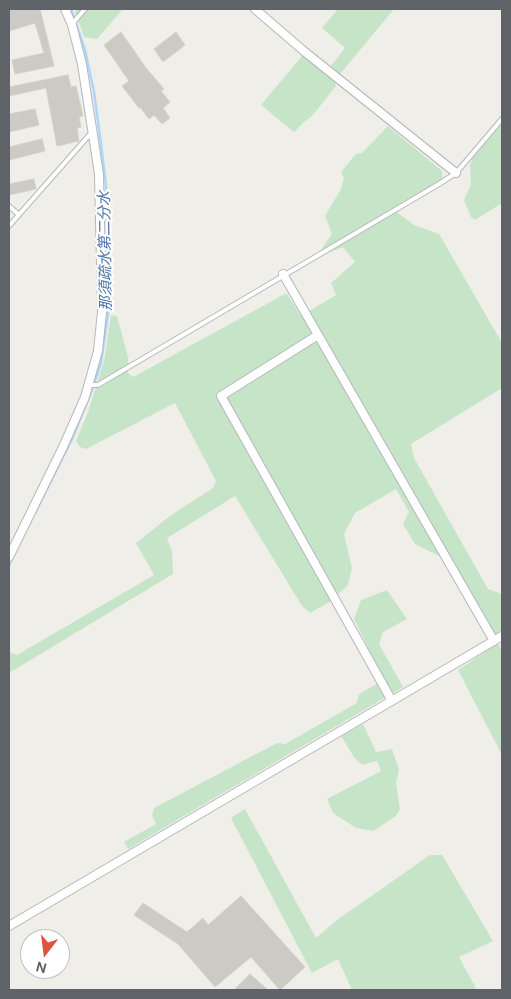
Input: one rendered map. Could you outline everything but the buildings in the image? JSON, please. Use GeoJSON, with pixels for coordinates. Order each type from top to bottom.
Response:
{"type":"FeatureCollection","features":[{"type":"Feature","properties":{"kind":"street"},"geometry":{"type":"LineString","coordinates":[[9,557],[63,447],[89,385],[98,351],[102,312],[100,174],[82,64],[72,25],[65,9]]}},
{"type":"Feature","properties":{"kind":"street"},"geometry":{"type":"LineString","coordinates":[[255,9],[456,173]]}},
{"type":"Feature","properties":{"kind":"street"},"geometry":{"type":"LineString","coordinates":[[283,274],[494,641]]}},
{"type":"Feature","properties":{"kind":"street"},"geometry":{"type":"LineString","coordinates":[[318,335],[221,396],[392,701]]}},
{"type":"Feature","properties":{"kind":"street"},"geometry":{"type":"LineString","coordinates":[[9,926],[502,636]]}},
{"type":"Feature","properties":{"kind":"lane"},"geometry":{"type":"LineString","coordinates":[[72,25],[85,9]]}},
{"type":"Feature","properties":{"kind":"lane"},"geometry":{"type":"LineString","coordinates":[[89,385],[98,384],[283,274],[440,184],[456,173],[502,119]]}},
{"type":"Feature","properties":{"kind":"lane"},"geometry":{"type":"LineString","coordinates":[[9,226],[94,130]]}},
{"type":"Feature","properties":{"kind":"lane"},"geometry":{"type":"LineString","coordinates":[[9,206],[18,214]]}},
{"type":"Feature","properties":{"kind":"green space"},"geometry":{"type":"Polygon","coordinates":[[[78,9],[123,9],[97,39],[84,37],[75,12],[78,9]]]}},
{"type":"Feature","properties":{"kind":"green space"},"geometry":{"type":"Polygon","coordinates":[[[338,9],[394,9],[335,80],[336,86],[312,116],[294,132],[261,105],[302,56],[305,55],[326,72],[345,48],[322,28],[338,9]]]}},
{"type":"Feature","properties":{"kind":"green space"},"geometry":{"type":"Polygon","coordinates":[[[502,124],[502,203],[475,220],[471,217],[464,200],[471,185],[470,165],[473,157],[502,124]]]}},
{"type":"Feature","properties":{"kind":"green space"},"geometry":{"type":"Polygon","coordinates":[[[388,126],[442,171],[442,179],[393,209],[414,225],[439,234],[502,343],[502,388],[411,444],[414,458],[488,589],[502,594],[502,632],[495,636],[443,558],[415,544],[403,524],[409,512],[396,489],[355,513],[344,534],[352,568],[348,585],[331,601],[310,613],[302,606],[235,496],[167,538],[172,552],[173,574],[9,673],[9,652],[17,655],[154,575],[136,543],[170,516],[213,488],[216,481],[175,403],[86,449],[80,447],[76,441],[88,412],[104,361],[111,315],[117,316],[128,357],[128,373],[133,377],[283,295],[287,294],[301,316],[336,295],[331,283],[355,262],[343,247],[325,254],[320,251],[332,234],[325,216],[341,189],[344,178],[341,172],[356,154],[362,153],[388,126]]]}},
{"type":"Feature","properties":{"kind":"green space"},"geometry":{"type":"Polygon","coordinates":[[[387,590],[407,619],[383,632],[379,644],[403,687],[128,849],[124,842],[156,824],[152,816],[154,808],[277,743],[285,744],[357,703],[359,694],[384,680],[354,619],[361,600],[387,590]]]}},
{"type":"Feature","properties":{"kind":"green space"},"geometry":{"type":"Polygon","coordinates":[[[498,643],[502,652],[502,755],[458,670],[498,643]]]}},
{"type":"Feature","properties":{"kind":"green space"},"geometry":{"type":"Polygon","coordinates":[[[363,724],[376,752],[392,749],[399,770],[396,783],[400,809],[396,816],[373,831],[356,828],[333,813],[327,799],[381,771],[377,761],[362,765],[354,757],[341,736],[363,724]]]}},
{"type":"Feature","properties":{"kind":"green space"},"geometry":{"type":"Polygon","coordinates":[[[245,809],[316,938],[337,920],[430,855],[442,855],[493,941],[459,957],[477,990],[352,990],[338,959],[312,973],[231,818],[245,809]]]}},
{"type":"Feature","properties":{"kind":"waterway","name":"那須疏水第二分水"},"geometry":{"type":"LineString","coordinates":[[35,513],[72,439],[92,390],[101,363],[110,300],[107,272],[106,186],[101,144],[94,92],[85,50],[71,9]]}},
{"type":"Feature","properties":{"kind":"waterway","name":"那須疏水第二分水"},"geometry":{"type":"LineString","coordinates":[[9,566],[13,556]]}}]}
